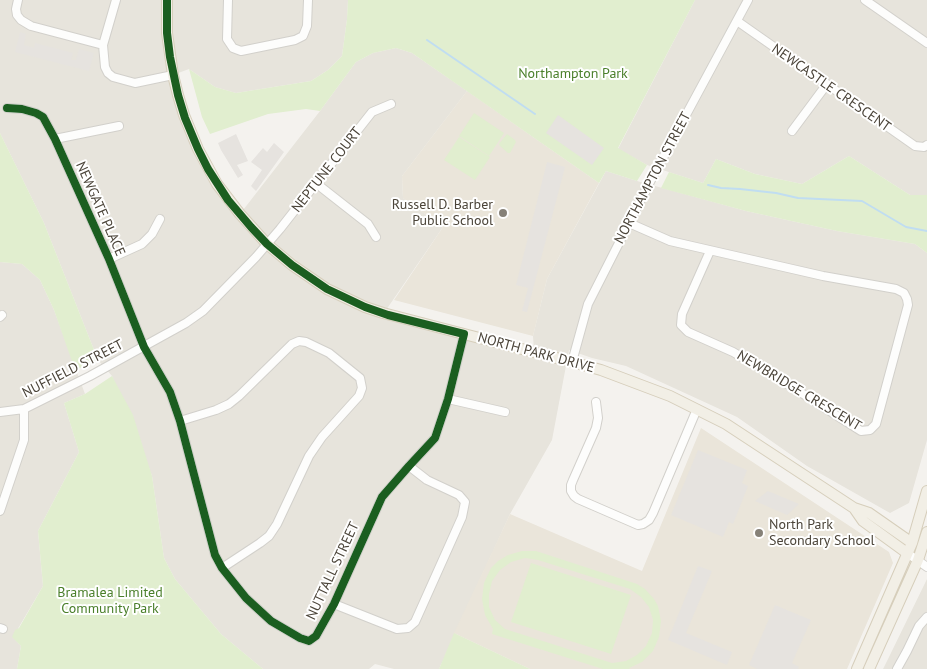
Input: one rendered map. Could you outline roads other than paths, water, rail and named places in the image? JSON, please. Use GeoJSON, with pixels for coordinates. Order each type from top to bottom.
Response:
{"type":"FeatureCollection","features":[{"type":"Feature","properties":{"kind":"main road","name":"NORTH PARK DRIVE"},"geometry":{"type":"LineString","coordinates":[[167,0],[167,33],[173,75],[185,118],[198,149],[217,184],[240,214],[268,244],[292,265],[344,298],[388,315],[601,370],[670,396],[726,424],[854,508],[869,513],[912,543]]}},
{"type":"Feature","properties":{"kind":"main road"},"geometry":{"type":"LineString","coordinates":[[857,669],[912,543],[927,491]]}},
{"type":"Feature","properties":{"kind":"main road","name":"NORTH PARK DRIVE"},"geometry":{"type":"LineString","coordinates":[[854,508],[863,521],[907,553]]}},
{"type":"Feature","properties":{"kind":"main road"},"geometry":{"type":"LineString","coordinates":[[870,669],[918,560],[924,552],[927,532]]}},
{"type":"Feature","properties":{"kind":"street"},"geometry":{"type":"LineString","coordinates":[[18,0],[17,15],[20,20],[31,26],[103,46]]}},
{"type":"Feature","properties":{"kind":"street"},"geometry":{"type":"LineString","coordinates":[[116,0],[103,46],[105,68],[108,73],[113,77],[135,83],[173,75]]}},
{"type":"Feature","properties":{"kind":"street"},"geometry":{"type":"LineString","coordinates":[[228,0],[227,39],[233,48],[241,50],[295,40],[303,36],[307,26],[308,0]]}},
{"type":"Feature","properties":{"kind":"street","name":"NORTHAMPTON STREET"},"geometry":{"type":"LineString","coordinates":[[572,362],[588,304],[748,0]]}},
{"type":"Feature","properties":{"kind":"street"},"geometry":{"type":"LineString","coordinates":[[865,0],[927,43]]}},
{"type":"Feature","properties":{"kind":"street","name":"NEWCASTLE CRESCENT"},"geometry":{"type":"LineString","coordinates":[[737,21],[915,146],[924,147],[927,145]]}},
{"type":"Feature","properties":{"kind":"street"},"geometry":{"type":"LineString","coordinates":[[792,131],[827,84]]}},
{"type":"Feature","properties":{"kind":"street","name":"NEPTUNE COURT"},"geometry":{"type":"LineString","coordinates":[[268,244],[372,112],[391,104]]}},
{"type":"Feature","properties":{"kind":"street","name":"NEWGATE PLACE"},"geometry":{"type":"LineString","coordinates":[[7,108],[22,109],[36,113],[42,117],[55,139],[109,260],[144,347]]}},
{"type":"Feature","properties":{"kind":"street"},"geometry":{"type":"LineString","coordinates":[[55,139],[119,126]]}},
{"type":"Feature","properties":{"kind":"street"},"geometry":{"type":"LineString","coordinates":[[317,184],[368,224],[376,237]]}},
{"type":"Feature","properties":{"kind":"street"},"geometry":{"type":"LineString","coordinates":[[109,260],[142,244],[152,234],[160,220]]}},
{"type":"Feature","properties":{"kind":"street","name":"NEWBRIDGE CRESCENT"},"geometry":{"type":"LineString","coordinates":[[629,223],[670,241],[710,250],[822,276],[896,289],[904,293],[908,304],[876,424],[870,430],[861,431],[778,378],[732,352],[688,332],[681,325],[682,314],[710,250]]}},
{"type":"Feature","properties":{"kind":"street","name":"NUFFIELD STREET"},"geometry":{"type":"LineString","coordinates":[[0,412],[24,409],[90,376],[186,323],[203,311],[268,244]]}},
{"type":"Feature","properties":{"kind":"street","name":"NUTTALL STREET"},"geometry":{"type":"LineString","coordinates":[[144,347],[170,392],[180,421],[215,555],[222,568],[246,598],[271,621],[300,638],[309,641],[316,636],[334,604],[382,497],[435,438],[448,399],[464,334]]}},
{"type":"Feature","properties":{"kind":"street"},"geometry":{"type":"LineString","coordinates":[[180,421],[216,410],[240,396],[292,344],[299,341],[306,342],[329,353],[360,378],[362,388],[358,396],[322,437],[310,456],[277,524],[269,536],[222,568]]}},
{"type":"Feature","properties":{"kind":"street"},"geometry":{"type":"LineString","coordinates":[[448,399],[504,412]]}},
{"type":"Feature","properties":{"kind":"street"},"geometry":{"type":"LineString","coordinates":[[596,402],[598,418],[596,428],[571,485],[571,491],[578,499],[638,525],[649,520],[653,513],[697,409]]}},
{"type":"Feature","properties":{"kind":"street"},"geometry":{"type":"LineString","coordinates":[[0,511],[24,440],[24,409]]}},
{"type":"Feature","properties":{"kind":"street"},"geometry":{"type":"LineString","coordinates":[[334,604],[397,629],[408,628],[415,622],[462,517],[465,502],[459,496],[427,480],[409,466]]}},
{"type":"Feature","properties":{"kind":"street"},"geometry":{"type":"LineString","coordinates":[[912,543],[924,552]]}},
{"type":"Feature","properties":{"kind":"street"},"geometry":{"type":"LineString","coordinates":[[907,553],[927,567]]}},
{"type":"Feature","properties":{"kind":"street"},"geometry":{"type":"LineString","coordinates":[[897,669],[919,626],[927,617]]}},
{"type":"Feature","properties":{"kind":"waterway"},"geometry":{"type":"LineString","coordinates":[[427,40],[535,114]]}},
{"type":"Feature","properties":{"kind":"waterway"},"geometry":{"type":"LineString","coordinates":[[708,185],[776,193],[798,198],[862,201],[906,227],[927,231]]}},
{"type":"Feature","properties":{"kind":"place","name":"Russell D. Barber Public School"},"geometry":{"type":"Point","coordinates":[503,213]}},
{"type":"Feature","properties":{"kind":"place","name":"North Park Secondary School"},"geometry":{"type":"Point","coordinates":[759,533]}},
{"type":"Feature","properties":{"kind":"park label","name":"Northampton Park"},"geometry":{"type":"Point","coordinates":[573,74]}},
{"type":"Feature","properties":{"kind":"park label","name":"Bramalea Limited Community Park"},"geometry":{"type":"Point","coordinates":[110,602]}}]}
